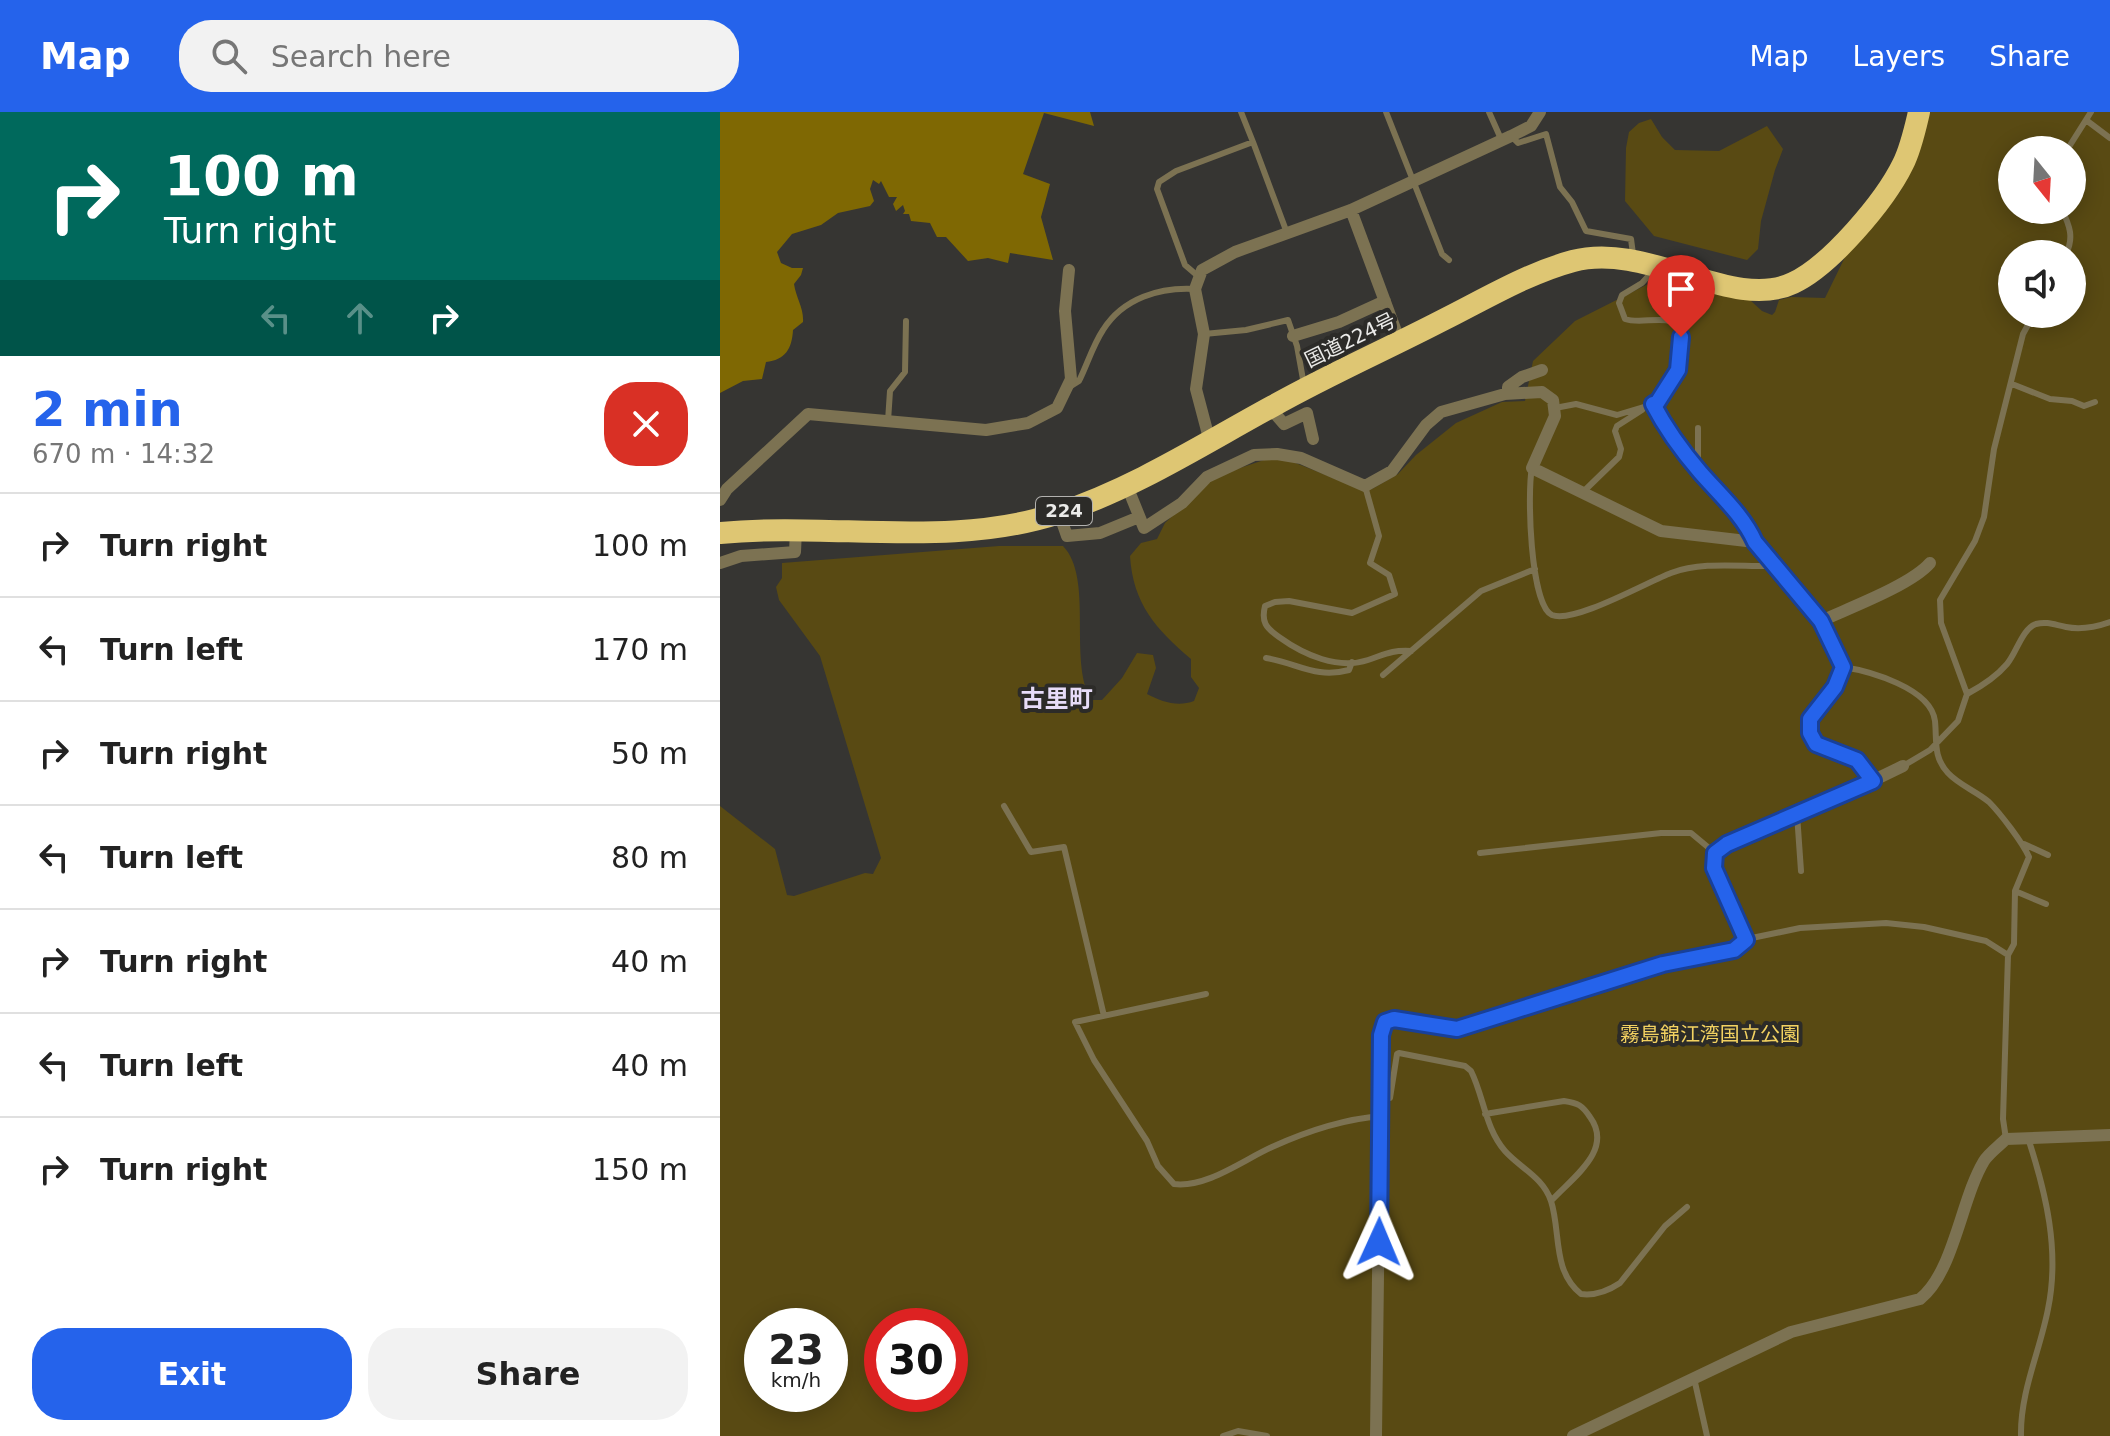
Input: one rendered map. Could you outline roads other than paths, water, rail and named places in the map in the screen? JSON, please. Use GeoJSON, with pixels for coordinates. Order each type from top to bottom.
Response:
{"type":"FeatureCollection","features":[{"type":"Feature","properties":{"kind":"highway","name":"国道224号"},"geometry":{"type":"LineString","coordinates":[[720,533],[968,531],[1059,513],[1127,486],[1304,389],[1547,269],[1577,259],[1634,259],[1742,290],[1772,290],[1792,284],[1812,272],[1839,247],[1894,181],[1905,159],[1919,112]]}},
{"type":"Feature","properties":{"kind":"street"},"geometry":{"type":"LineString","coordinates":[[1210,442],[1196,389],[1204,334],[1197,283],[1202,270],[1235,252],[1351,210],[1531,126],[1540,112]]}},
{"type":"Feature","properties":{"kind":"street"},"geometry":{"type":"LineString","coordinates":[[1351,210],[1400,342]]}},
{"type":"Feature","properties":{"kind":"street"},"geometry":{"type":"LineString","coordinates":[[720,500],[727,489],[808,414],[986,430],[1028,423],[1057,408],[1071,379],[1065,311],[1069,270]]}},
{"type":"Feature","properties":{"kind":"street"},"geometry":{"type":"LineString","coordinates":[[1293,336],[1339,322],[1385,301]]}},
{"type":"Feature","properties":{"kind":"street"},"geometry":{"type":"LineString","coordinates":[[1508,393],[1508,387],[1515,382],[1542,370]]}},
{"type":"Feature","properties":{"kind":"street"},"geometry":{"type":"LineString","coordinates":[[1127,486],[1144,528],[1182,503],[1207,477],[1254,455],[1277,454],[1301,458],[1365,486],[1392,471],[1426,425],[1441,412],[1508,393],[1542,392],[1553,400],[1555,416],[1532,468],[1661,531],[1755,542],[1776,566],[1821,621],[1843,667],[1835,687],[1810,719],[1810,733],[1816,744],[1857,760],[1873,781]]}},
{"type":"Feature","properties":{"kind":"street"},"geometry":{"type":"LineString","coordinates":[[1270,408],[1284,424],[1307,413],[1313,439]]}},
{"type":"Feature","properties":{"kind":"street"},"geometry":{"type":"LineString","coordinates":[[1059,513],[1067,536],[1100,533],[1139,517]]}},
{"type":"Feature","properties":{"kind":"street"},"geometry":{"type":"LineString","coordinates":[[720,563],[741,556],[795,552],[796,530]]}},
{"type":"Feature","properties":{"kind":"street"},"geometry":{"type":"LineString","coordinates":[[1821,621],[1924,571],[1930,563]]}},
{"type":"Feature","properties":{"kind":"street"},"geometry":{"type":"LineString","coordinates":[[1376,1436],[1381,1035],[1385,1022],[1394,1019],[1457,1029],[1663,964],[1734,950],[1746,940],[1714,868],[1715,853],[1727,844],[1903,766]]}},
{"type":"Feature","properties":{"kind":"street"},"geometry":{"type":"LineString","coordinates":[[1573,1436],[1791,1332],[1920,1299],[1930,1291],[1940,1273],[1985,1159],[2006,1139],[2110,1135]]}},
{"type":"Feature","properties":{"kind":"lane"},"geometry":{"type":"LineString","coordinates":[[1241,112],[1287,233]]}},
{"type":"Feature","properties":{"kind":"lane"},"geometry":{"type":"LineString","coordinates":[[1386,112],[1442,254],[1449,260]]}},
{"type":"Feature","properties":{"kind":"lane"},"geometry":{"type":"LineString","coordinates":[[1489,112],[1506,137],[1518,143],[1546,134],[1560,187],[1572,202],[1581,225],[1586,231],[1631,239],[1634,259]]}},
{"type":"Feature","properties":{"kind":"lane"},"geometry":{"type":"LineString","coordinates":[[2076,136],[2091,112]]}},
{"type":"Feature","properties":{"kind":"lane"},"geometry":{"type":"LineString","coordinates":[[2086,120],[2110,138]]}},
{"type":"Feature","properties":{"kind":"lane"},"geometry":{"type":"LineString","coordinates":[[1067,388],[1079,381],[1103,329],[1130,303],[1197,283],[1185,265],[1157,189],[1159,182],[1176,171],[1253,142]]}},
{"type":"Feature","properties":{"kind":"lane"},"geometry":{"type":"LineString","coordinates":[[1554,408],[1576,404],[1617,415],[1657,403],[1678,370],[1680,327],[1675,322],[1665,320],[1625,319],[1619,303],[1622,295],[1642,283],[1659,266]]}},
{"type":"Feature","properties":{"kind":"lane"},"geometry":{"type":"LineString","coordinates":[[1204,334],[1246,330],[1288,320],[1304,389]]}},
{"type":"Feature","properties":{"kind":"lane"},"geometry":{"type":"LineString","coordinates":[[888,421],[890,391],[905,372],[906,321]]}},
{"type":"Feature","properties":{"kind":"lane"},"geometry":{"type":"LineString","coordinates":[[1903,766],[1930,750],[1958,721],[1967,694],[1941,623],[1940,600],[1975,541],[1984,517],[1994,449],[2026,328]]}},
{"type":"Feature","properties":{"kind":"lane"},"geometry":{"type":"LineString","coordinates":[[2012,384],[2050,399],[2072,401],[2084,406],[2095,402]]}},
{"type":"Feature","properties":{"kind":"lane"},"geometry":{"type":"LineString","coordinates":[[1653,404],[1667,429],[1698,470],[1748,526],[1755,542]]}},
{"type":"Feature","properties":{"kind":"lane"},"geometry":{"type":"LineString","coordinates":[[1582,492],[1621,454],[1615,431],[1617,426],[1637,415],[1644,407]]}},
{"type":"Feature","properties":{"kind":"lane"},"geometry":{"type":"LineString","coordinates":[[1698,428],[1698,470]]}},
{"type":"Feature","properties":{"kind":"lane"},"geometry":{"type":"LineString","coordinates":[[1532,468],[1528,485],[1535,569],[1546,610],[1551,615],[1562,616],[1622,598],[1670,573],[1693,567],[1776,566]]}},
{"type":"Feature","properties":{"kind":"lane"},"geometry":{"type":"LineString","coordinates":[[1365,486],[1379,536],[1370,563],[1389,575],[1395,594],[1352,613],[1289,601],[1275,602],[1265,606],[1262,617],[1266,628],[1284,641],[1323,661],[1367,661],[1395,650],[1411,651]]}},
{"type":"Feature","properties":{"kind":"lane"},"geometry":{"type":"LineString","coordinates":[[1383,675],[1481,591],[1535,569]]}},
{"type":"Feature","properties":{"kind":"lane"},"geometry":{"type":"LineString","coordinates":[[1967,694],[1985,685],[2006,666],[2018,649],[2023,634],[2032,625],[2049,622],[2090,628],[2110,622]]}},
{"type":"Feature","properties":{"kind":"lane"},"geometry":{"type":"LineString","coordinates":[[1266,658],[1308,672],[1332,674],[1349,670],[1352,662]]}},
{"type":"Feature","properties":{"kind":"lane"},"geometry":{"type":"LineString","coordinates":[[1843,667],[1889,678],[1919,698],[1933,712],[1937,758],[1950,775],[1989,803],[2024,844],[2029,857],[2015,891],[2014,944],[2008,955],[2003,1119],[2006,1139]]}},
{"type":"Feature","properties":{"kind":"lane"},"geometry":{"type":"LineString","coordinates":[[1004,806],[1031,852],[1064,847],[1104,1016]]}},
{"type":"Feature","properties":{"kind":"lane"},"geometry":{"type":"LineString","coordinates":[[1797,814],[1801,871]]}},
{"type":"Feature","properties":{"kind":"lane"},"geometry":{"type":"LineString","coordinates":[[1480,853],[1661,833],[1691,833],[1715,853]]}},
{"type":"Feature","properties":{"kind":"lane"},"geometry":{"type":"LineString","coordinates":[[2024,844],[2048,855]]}},
{"type":"Feature","properties":{"kind":"lane"},"geometry":{"type":"LineString","coordinates":[[2015,891],[2046,904]]}},
{"type":"Feature","properties":{"kind":"lane"},"geometry":{"type":"LineString","coordinates":[[1746,940],[1800,928],[1886,923],[1924,927],[1986,941],[2008,955]]}},
{"type":"Feature","properties":{"kind":"lane"},"geometry":{"type":"LineString","coordinates":[[1206,994],[1075,1022],[1147,1141],[1158,1166],[1174,1184],[1187,1186],[1276,1145],[1357,1118],[1381,1116]]}},
{"type":"Feature","properties":{"kind":"lane"},"geometry":{"type":"LineString","coordinates":[[1381,1099],[1390,1098],[1399,1053],[1465,1066],[1473,1076],[1498,1142],[1542,1183],[1551,1201],[1558,1253],[1566,1275],[1575,1289],[1590,1295],[1610,1290],[1620,1283],[1665,1226],[1687,1207]]}},
{"type":"Feature","properties":{"kind":"lane"},"geometry":{"type":"LineString","coordinates":[[1485,1114],[1564,1101],[1577,1102],[1582,1106],[1594,1122],[1599,1141],[1595,1153],[1551,1201]]}},
{"type":"Feature","properties":{"kind":"lane"},"geometry":{"type":"LineString","coordinates":[[2021,1436],[2031,1367],[2049,1307],[2053,1243],[2044,1194],[2028,1138]]}},
{"type":"Feature","properties":{"kind":"lane"},"geometry":{"type":"LineString","coordinates":[[1694,1378],[1707,1436]]}},
{"type":"Feature","properties":{"kind":"lane"},"geometry":{"type":"LineString","coordinates":[[1223,1436],[1238,1431],[1267,1436]]}},
{"type":"Feature","properties":{"kind":"district","name":"古里町"},"geometry":{"type":"Point","coordinates":[1057,699]}},
{"type":"Feature","properties":{"kind":"park label","name":"霧島錦江湾国立公園"},"geometry":{"type":"Point","coordinates":[1710,1034]}}]}
